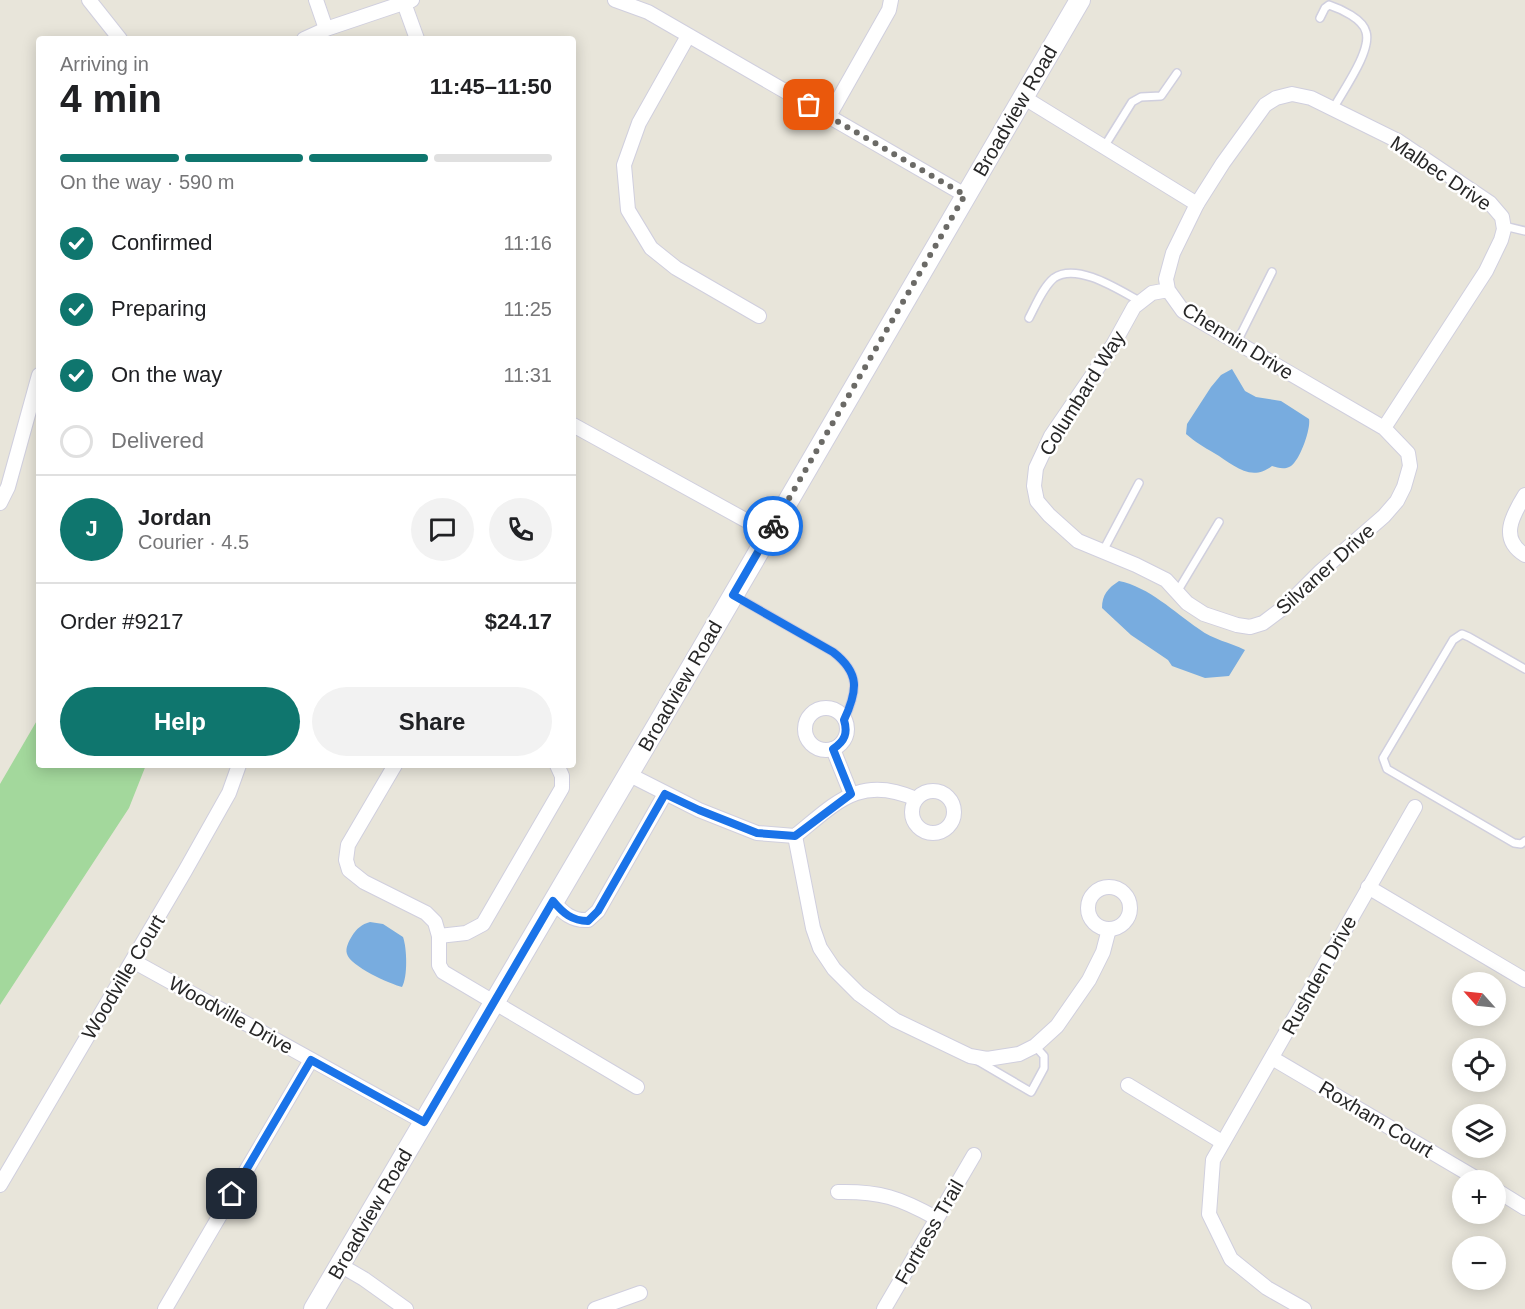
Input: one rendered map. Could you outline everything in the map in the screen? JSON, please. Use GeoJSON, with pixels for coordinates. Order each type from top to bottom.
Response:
{"type":"FeatureCollection","features":[{"type":"Feature","properties":{"kind":"street"},"geometry":{"type":"LineString","coordinates":[[89,0],[118,36]]}},
{"type":"Feature","properties":{"kind":"street"},"geometry":{"type":"LineString","coordinates":[[316,0],[326,29]]}},
{"type":"Feature","properties":{"kind":"street"},"geometry":{"type":"LineString","coordinates":[[615,0],[648,12],[965,195]]}},
{"type":"Feature","properties":{"kind":"street"},"geometry":{"type":"LineString","coordinates":[[829,116],[889,10],[891,0]]}},
{"type":"Feature","properties":{"kind":"street","name":"Broadview Road"},"geometry":{"type":"LineString","coordinates":[[314,1309],[1080,0]]}},
{"type":"Feature","properties":{"kind":"street"},"geometry":{"type":"LineString","coordinates":[[311,36],[408,2],[416,36]]}},
{"type":"Feature","properties":{"kind":"street"},"geometry":{"type":"LineString","coordinates":[[688,36],[639,123],[624,165],[628,210],[651,248],[676,268],[759,316]]}},
{"type":"Feature","properties":{"kind":"street","name":"Malbec Drive"},"geometry":{"type":"LineString","coordinates":[[1197,204],[1265,105],[1276,98],[1292,94],[1311,98],[1398,141],[1490,203],[1502,217],[1504,226],[1501,240],[1486,271],[1384,428]]}},
{"type":"Feature","properties":{"kind":"street"},"geometry":{"type":"LineString","coordinates":[[1023,97],[1197,204]]}},
{"type":"Feature","properties":{"kind":"street","name":"Chennin Drive"},"geometry":{"type":"LineString","coordinates":[[1197,204],[1173,254],[1166,279],[1168,290],[1183,310],[1384,428],[1408,453]]}},
{"type":"Feature","properties":{"kind":"street","name":"Columbard Way"},"geometry":{"type":"LineString","coordinates":[[1049,515],[1037,501],[1034,486],[1036,468],[1051,436],[1113,345],[1134,307],[1152,293],[1168,290]]}},
{"type":"Feature","properties":{"kind":"street"},"geometry":{"type":"LineString","coordinates":[[0,503],[8,487],[36,386]]}},
{"type":"Feature","properties":{"kind":"street"},"geometry":{"type":"LineString","coordinates":[[576,427],[769,532]]}},
{"type":"Feature","properties":{"kind":"street","name":"Silvaner Drive"},"geometry":{"type":"LineString","coordinates":[[1049,515],[1078,541],[1166,580],[1187,603],[1204,614],[1222,622],[1250,627],[1263,623],[1287,604],[1384,516],[1397,501],[1404,487],[1410,466],[1408,453]]}},
{"type":"Feature","properties":{"kind":"street"},"geometry":{"type":"LineString","coordinates":[[1525,495],[1515,511],[1510,531],[1510,540],[1514,549],[1525,555]]}},
{"type":"Feature","properties":{"kind":"street"},"geometry":{"type":"LineString","coordinates":[[823,709],[833,710],[840,714],[847,728],[841,744],[833,749],[819,749],[812,745],[805,733],[806,724],[815,712],[823,709]]}},
{"type":"Feature","properties":{"kind":"street"},"geometry":{"type":"LineString","coordinates":[[833,749],[851,794]]}},
{"type":"Feature","properties":{"kind":"street","name":"Woodville Court"},"geometry":{"type":"LineString","coordinates":[[0,1185],[229,794],[238,768]]}},
{"type":"Feature","properties":{"kind":"street"},"geometry":{"type":"LineString","coordinates":[[393,768],[348,844],[346,860],[350,870],[364,882],[426,914],[435,922],[439,936],[439,965],[443,972],[637,1087]]}},
{"type":"Feature","properties":{"kind":"street"},"geometry":{"type":"LineString","coordinates":[[439,936],[466,933],[483,924],[562,788],[560,770]]}},
{"type":"Feature","properties":{"kind":"street"},"geometry":{"type":"LineString","coordinates":[[628,774],[699,810],[757,833],[795,836],[851,794],[866,790],[891,790],[916,800]]}},
{"type":"Feature","properties":{"kind":"street"},"geometry":{"type":"LineString","coordinates":[[553,901],[561,911],[578,921],[588,921],[598,911],[665,794]]}},
{"type":"Feature","properties":{"kind":"street","name":"Rushden Drive"},"geometry":{"type":"LineString","coordinates":[[1304,1309],[1268,1288],[1231,1259],[1209,1214],[1213,1160],[1415,807]]}},
{"type":"Feature","properties":{"kind":"street"},"geometry":{"type":"LineString","coordinates":[[795,836],[813,928],[820,948],[834,969],[859,994],[895,1020],[970,1056],[987,1059],[1019,1054],[1035,1046],[1058,1026],[1089,980],[1103,952],[1109,929]]}},
{"type":"Feature","properties":{"kind":"street"},"geometry":{"type":"LineString","coordinates":[[1368,887],[1525,980]]}},
{"type":"Feature","properties":{"kind":"street","name":"Woodville Drive"},"geometry":{"type":"LineString","coordinates":[[133,961],[424,1122]]}},
{"type":"Feature","properties":{"kind":"street","name":"Roxham Court"},"geometry":{"type":"LineString","coordinates":[[1272,1058],[1462,1170]]}},
{"type":"Feature","properties":{"kind":"street"},"geometry":{"type":"LineString","coordinates":[[165,1309],[311,1060]]}},
{"type":"Feature","properties":{"kind":"street"},"geometry":{"type":"LineString","coordinates":[[1128,1085],[1222,1142]]}},
{"type":"Feature","properties":{"kind":"street","name":"Fortress Trail"},"geometry":{"type":"LineString","coordinates":[[884,1309],[974,1155]]}},
{"type":"Feature","properties":{"kind":"street"},"geometry":{"type":"LineString","coordinates":[[838,1192],[883,1194],[911,1204],[936,1218]]}},
{"type":"Feature","properties":{"kind":"street"},"geometry":{"type":"LineString","coordinates":[[1506,1196],[1525,1208]]}},
{"type":"Feature","properties":{"kind":"street"},"geometry":{"type":"LineString","coordinates":[[340,1265],[406,1309]]}},
{"type":"Feature","properties":{"kind":"street"},"geometry":{"type":"LineString","coordinates":[[595,1309],[640,1293]]}},
{"type":"Feature","properties":{"kind":"lane"},"geometry":{"type":"LineString","coordinates":[[1320,18],[1324,8],[1329,5],[1358,21],[1366,31],[1367,41],[1364,53],[1333,109]]}},
{"type":"Feature","properties":{"kind":"lane"},"geometry":{"type":"LineString","coordinates":[[1104,147],[1132,102],[1141,97],[1161,96],[1177,73]]}},
{"type":"Feature","properties":{"kind":"lane"},"geometry":{"type":"LineString","coordinates":[[1504,226],[1525,231]]}},
{"type":"Feature","properties":{"kind":"lane"},"geometry":{"type":"LineString","coordinates":[[1029,318],[1053,279],[1065,273],[1074,272],[1104,282],[1141,302]]}},
{"type":"Feature","properties":{"kind":"lane"},"geometry":{"type":"LineString","coordinates":[[1237,342],[1272,272]]}},
{"type":"Feature","properties":{"kind":"lane"},"geometry":{"type":"LineString","coordinates":[[1103,551],[1139,483]]}},
{"type":"Feature","properties":{"kind":"lane"},"geometry":{"type":"LineString","coordinates":[[1177,592],[1219,522]]}},
{"type":"Feature","properties":{"kind":"lane"},"geometry":{"type":"LineString","coordinates":[[733,595],[845,661],[855,684],[851,705],[844,720]]}},
{"type":"Feature","properties":{"kind":"lane"},"geometry":{"type":"LineString","coordinates":[[1525,669],[1462,634],[1453,640],[1383,758],[1387,769],[1396,775],[1514,843],[1521,844],[1525,841]]}},
{"type":"Feature","properties":{"kind":"lane"},"geometry":{"type":"LineString","coordinates":[[970,1056],[1031,1092],[1044,1068],[1044,1056],[1035,1046]]}},
{"type":"Feature","properties":{"kind":"green space"},"geometry":{"type":"Polygon","coordinates":[[[36,722],[36,768],[145,768],[129,808],[0,1005],[0,784],[36,722]]]}},
{"type":"Feature","properties":{"kind":"water"},"geometry":{"type":"Polygon","coordinates":[[[1232,369],[1245,391],[1256,397],[1281,401],[1309,419],[1304,444],[1298,458],[1291,466],[1279,468],[1272,466],[1256,473],[1242,470],[1186,434],[1187,424],[1211,387],[1221,375],[1232,369]]]}},
{"type":"Feature","properties":{"kind":"water"},"geometry":{"type":"Polygon","coordinates":[[[1119,581],[1151,594],[1204,633],[1245,650],[1229,676],[1205,678],[1172,666],[1168,660],[1131,635],[1102,608],[1106,592],[1119,581]]]}},
{"type":"Feature","properties":{"kind":"water"},"geometry":{"type":"Polygon","coordinates":[[[370,922],[383,924],[403,937],[406,962],[402,987],[363,969],[355,964],[347,954],[348,945],[354,933],[362,925],[370,922]]]}},
{"type":"Feature","properties":{"kind":"way so far"},"geometry":{"type":"LineString","coordinates":[[773,526],[965,195],[809,105]]}},
{"type":"Feature","properties":{"kind":"route"},"geometry":{"type":"LineString","coordinates":[[232,1194],[311,1060],[424,1122],[553,901],[570,917],[578,921],[588,921],[598,911],[665,794],[757,833],[795,836],[851,794],[833,749],[841,744],[846,735],[847,728],[844,720],[854,694],[853,675],[845,661],[733,595],[773,526]]}}]}
